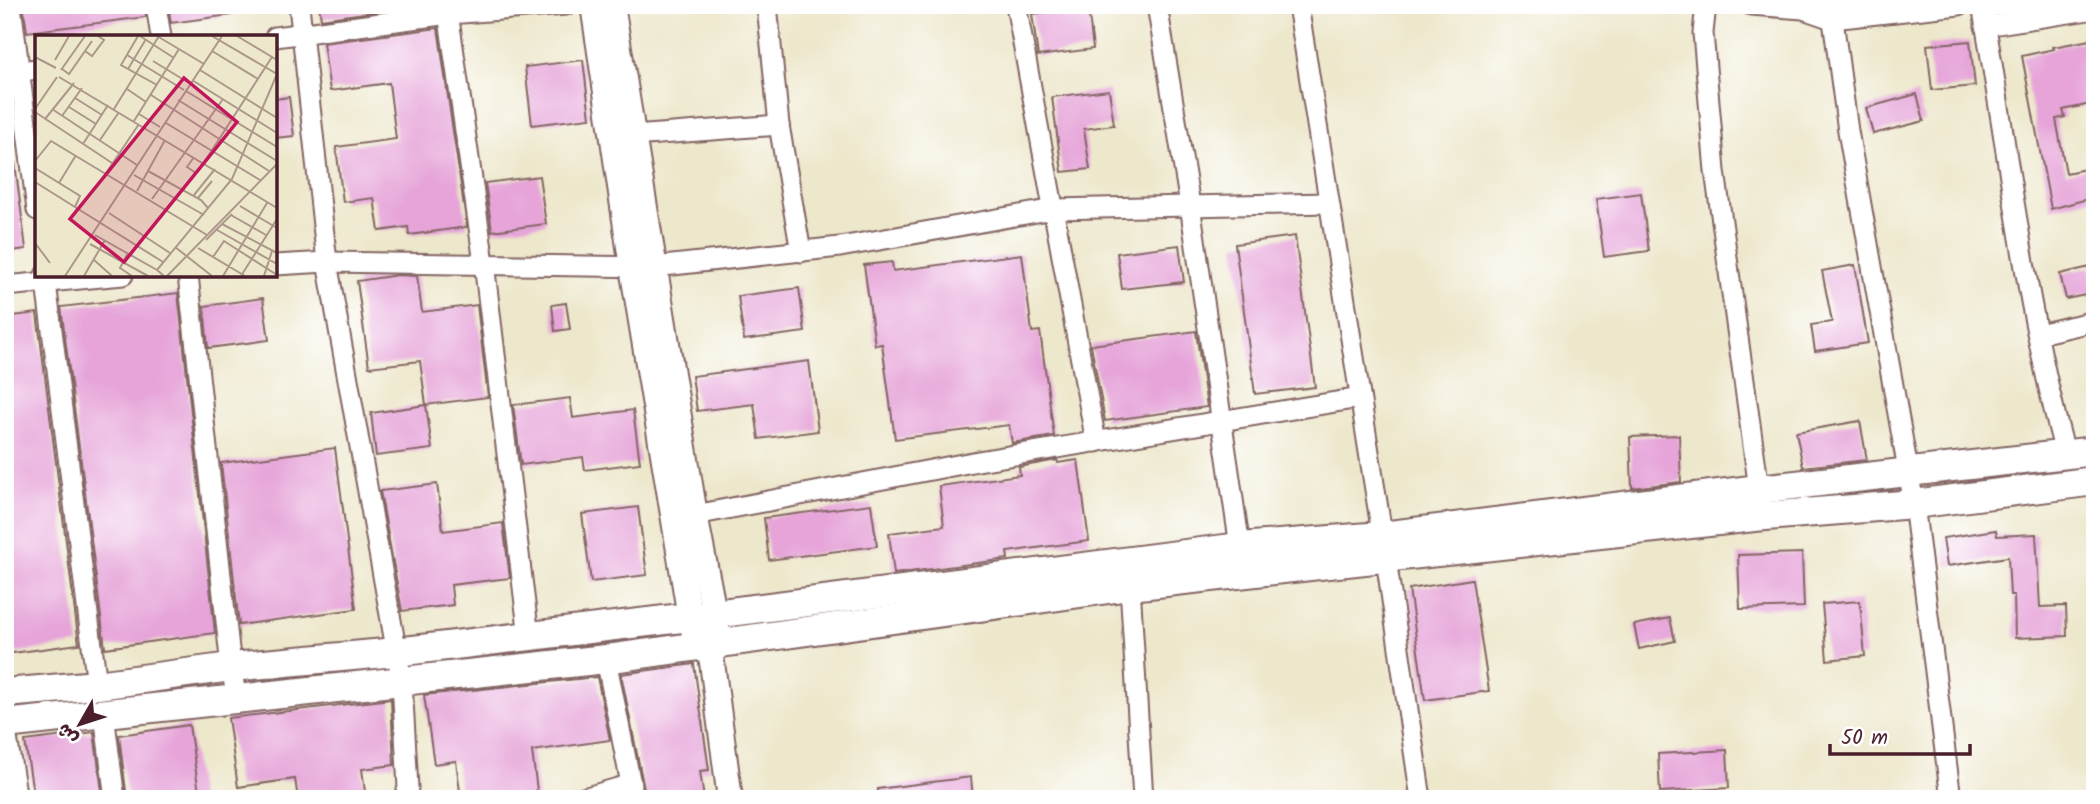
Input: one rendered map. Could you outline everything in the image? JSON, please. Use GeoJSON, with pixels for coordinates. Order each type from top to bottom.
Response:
{"type":"FeatureCollection","features":[{"type":"Feature","properties":{"kind":"main road"},"geometry":{"type":"LineString","coordinates":[[5,724],[709,648],[1759,489],[2095,452]]}},
{"type":"Feature","properties":{"kind":"main road"},"geometry":{"type":"LineString","coordinates":[[5,693],[529,637],[1240,547],[1384,547],[1914,504],[2095,481]]}},
{"type":"Feature","properties":{"kind":"street"},"geometry":{"type":"LineString","coordinates":[[11,5],[35,193]]}},
{"type":"Feature","properties":{"kind":"street"},"geometry":{"type":"LineString","coordinates":[[156,5],[161,35]]}},
{"type":"Feature","properties":{"kind":"street"},"geometry":{"type":"LineString","coordinates":[[299,5],[327,262],[401,682],[408,788],[404,799]]}},
{"type":"Feature","properties":{"kind":"street"},"geometry":{"type":"LineString","coordinates":[[276,37],[448,10],[566,5]]}},
{"type":"Feature","properties":{"kind":"street"},"geometry":{"type":"LineString","coordinates":[[593,5],[643,267],[695,515],[702,615]]}},
{"type":"Feature","properties":{"kind":"street"},"geometry":{"type":"LineString","coordinates":[[612,5],[633,136],[643,267],[709,648],[730,799]]}},
{"type":"Feature","properties":{"kind":"street"},"geometry":{"type":"LineString","coordinates":[[767,5],[779,125],[801,252]]}},
{"type":"Feature","properties":{"kind":"street"},"geometry":{"type":"LineString","coordinates":[[1016,5],[1096,442]]}},
{"type":"Feature","properties":{"kind":"street"},"geometry":{"type":"LineString","coordinates":[[1157,5],[1190,205],[1240,547]]}},
{"type":"Feature","properties":{"kind":"street"},"geometry":{"type":"LineString","coordinates":[[1298,5],[1421,799]]}},
{"type":"Feature","properties":{"kind":"street"},"geometry":{"type":"LineString","coordinates":[[1706,5],[1703,33],[1715,172],[1759,489]]}},
{"type":"Feature","properties":{"kind":"street"},"geometry":{"type":"LineString","coordinates":[[1751,5],[1831,12],[1959,5]]}},
{"type":"Feature","properties":{"kind":"street"},"geometry":{"type":"LineString","coordinates":[[1982,5],[2006,164],[2047,389],[2066,456]]}},
{"type":"Feature","properties":{"kind":"street"},"geometry":{"type":"LineString","coordinates":[[1985,26],[2095,9]]}},
{"type":"Feature","properties":{"kind":"street"},"geometry":{"type":"LineString","coordinates":[[448,10],[484,264],[529,637]]}},
{"type":"Feature","properties":{"kind":"street"},"geometry":{"type":"LineString","coordinates":[[1831,12],[1848,131],[1914,504],[1951,799]]}},
{"type":"Feature","properties":{"kind":"street"},"geometry":{"type":"LineString","coordinates":[[633,136],[779,125]]}},
{"type":"Feature","properties":{"kind":"street"},"geometry":{"type":"LineString","coordinates":[[276,265],[327,262],[643,267],[801,252],[1054,209],[1328,203]]}},
{"type":"Feature","properties":{"kind":"street"},"geometry":{"type":"LineString","coordinates":[[5,286],[45,278],[97,276]]}},
{"type":"Feature","properties":{"kind":"street"},"geometry":{"type":"LineString","coordinates":[[188,276],[237,701]]}},
{"type":"Feature","properties":{"kind":"street"},"geometry":{"type":"LineString","coordinates":[[45,278],[97,685]]}},
{"type":"Feature","properties":{"kind":"street"},"geometry":{"type":"LineString","coordinates":[[2039,334],[2095,321]]}},
{"type":"Feature","properties":{"kind":"street"},"geometry":{"type":"LineString","coordinates":[[695,515],[978,461],[1360,397]]}},
{"type":"Feature","properties":{"kind":"street"},"geometry":{"type":"LineString","coordinates":[[1130,586],[1143,799]]}},
{"type":"Feature","properties":{"kind":"street"},"geometry":{"type":"LineString","coordinates":[[580,799],[633,791],[606,659]]}},
{"type":"Feature","properties":{"kind":"street"},"geometry":{"type":"LineString","coordinates":[[104,714],[114,799]]}},
{"type":"Feature","properties":{"kind":"street"},"geometry":{"type":"LineString","coordinates":[[5,724],[17,799]]}},
{"type":"Feature","properties":{"kind":"building"},"geometry":{"type":"Polygon","coordinates":[[[23,5],[144,5],[146,17],[27,32],[23,5]]]}},
{"type":"Feature","properties":{"kind":"building"},"geometry":{"type":"Polygon","coordinates":[[[168,5],[230,5],[231,15],[171,23],[168,5]]]}},
{"type":"Feature","properties":{"kind":"building"},"geometry":{"type":"Polygon","coordinates":[[[319,5],[422,5],[321,19],[319,5]]]}},
{"type":"Feature","properties":{"kind":"building"},"geometry":{"type":"Polygon","coordinates":[[[1088,7],[1093,49],[1038,56],[1032,14],[1088,7]]]}},
{"type":"Feature","properties":{"kind":"building"},"geometry":{"type":"Polygon","coordinates":[[[438,28],[467,227],[409,235],[408,227],[379,231],[374,198],[343,202],[336,147],[396,139],[389,83],[330,91],[323,43],[438,28]]]}},
{"type":"Feature","properties":{"kind":"building"},"geometry":{"type":"Polygon","coordinates":[[[2095,39],[2095,103],[2063,110],[2065,117],[2056,119],[2066,173],[2095,167],[2095,197],[2051,209],[2022,56],[2095,39]]]}},
{"type":"Feature","properties":{"kind":"building"},"geometry":{"type":"Polygon","coordinates":[[[1970,41],[1975,86],[1932,90],[1927,45],[1970,41]]]}},
{"type":"Feature","properties":{"kind":"building"},"geometry":{"type":"Polygon","coordinates":[[[583,60],[590,118],[532,125],[525,67],[583,60]]]}},
{"type":"Feature","properties":{"kind":"building"},"geometry":{"type":"Polygon","coordinates":[[[1109,90],[1114,125],[1084,129],[1090,169],[1062,172],[1052,97],[1109,90]]]}},
{"type":"Feature","properties":{"kind":"building"},"geometry":{"type":"Polygon","coordinates":[[[1917,94],[1924,121],[1873,134],[1866,108],[1917,94]]]}},
{"type":"Feature","properties":{"kind":"building"},"geometry":{"type":"Polygon","coordinates":[[[289,97],[294,136],[276,138],[276,99],[289,97]]]}},
{"type":"Feature","properties":{"kind":"building"},"geometry":{"type":"Polygon","coordinates":[[[5,163],[15,163],[26,249],[5,252],[5,163]]]}},
{"type":"Feature","properties":{"kind":"building"},"geometry":{"type":"Polygon","coordinates":[[[539,176],[546,224],[492,231],[485,183],[539,176]]]}},
{"type":"Feature","properties":{"kind":"building"},"geometry":{"type":"Polygon","coordinates":[[[1641,193],[1649,251],[1604,257],[1596,199],[1641,193]]]}},
{"type":"Feature","properties":{"kind":"building"},"geometry":{"type":"Polygon","coordinates":[[[1295,236],[1315,387],[1255,394],[1235,244],[1295,236]]]}},
{"type":"Feature","properties":{"kind":"building"},"geometry":{"type":"Polygon","coordinates":[[[1179,245],[1184,282],[1122,289],[1117,253],[1179,245]]]}},
{"type":"Feature","properties":{"kind":"building"},"geometry":{"type":"Polygon","coordinates":[[[1022,254],[1032,332],[1040,331],[1054,436],[1012,443],[1009,425],[895,439],[882,344],[875,345],[864,265],[892,262],[893,271],[1022,254]]]}},
{"type":"Feature","properties":{"kind":"building"},"geometry":{"type":"Polygon","coordinates":[[[1855,265],[1868,343],[1815,351],[1811,325],[1832,322],[1822,271],[1855,265]]]}},
{"type":"Feature","properties":{"kind":"building"},"geometry":{"type":"Polygon","coordinates":[[[2090,267],[2095,293],[2066,299],[2060,274],[2090,267]]]}},
{"type":"Feature","properties":{"kind":"building"},"geometry":{"type":"Polygon","coordinates":[[[398,275],[417,276],[422,312],[477,305],[488,397],[426,405],[420,361],[369,367],[357,281],[398,275]]]}},
{"type":"Feature","properties":{"kind":"building"},"geometry":{"type":"Polygon","coordinates":[[[799,288],[805,332],[744,340],[738,296],[799,288]]]}},
{"type":"Feature","properties":{"kind":"building"},"geometry":{"type":"Polygon","coordinates":[[[178,293],[215,633],[105,648],[61,307],[178,293]]]}},
{"type":"Feature","properties":{"kind":"building"},"geometry":{"type":"Polygon","coordinates":[[[263,298],[269,340],[208,348],[204,306],[263,298]]]}},
{"type":"Feature","properties":{"kind":"building"},"geometry":{"type":"Polygon","coordinates":[[[566,303],[570,329],[555,331],[552,305],[566,303]]]}},
{"type":"Feature","properties":{"kind":"building"},"geometry":{"type":"Polygon","coordinates":[[[37,313],[79,644],[5,654],[5,317],[37,313]]]}},
{"type":"Feature","properties":{"kind":"building"},"geometry":{"type":"Polygon","coordinates":[[[1196,331],[1207,407],[1105,421],[1091,345],[1196,331]]]}},
{"type":"Feature","properties":{"kind":"building"},"geometry":{"type":"Polygon","coordinates":[[[809,361],[818,431],[759,439],[754,404],[697,411],[692,376],[809,361]]]}},
{"type":"Feature","properties":{"kind":"building"},"geometry":{"type":"Polygon","coordinates":[[[570,398],[573,418],[633,410],[640,463],[585,470],[583,457],[521,465],[513,405],[570,398]]]}},
{"type":"Feature","properties":{"kind":"building"},"geometry":{"type":"Polygon","coordinates":[[[426,405],[432,449],[376,456],[371,413],[426,405]]]}},
{"type":"Feature","properties":{"kind":"building"},"geometry":{"type":"Polygon","coordinates":[[[1860,421],[1867,460],[1803,467],[1796,432],[1860,421]]]}},
{"type":"Feature","properties":{"kind":"building"},"geometry":{"type":"Polygon","coordinates":[[[1679,435],[1681,482],[1632,488],[1630,437],[1679,435]]]}},
{"type":"Feature","properties":{"kind":"building"},"geometry":{"type":"Polygon","coordinates":[[[335,448],[356,609],[239,625],[221,463],[335,448]]]}},
{"type":"Feature","properties":{"kind":"building"},"geometry":{"type":"Polygon","coordinates":[[[1057,460],[1058,463],[1078,460],[1089,541],[1007,552],[1008,559],[894,574],[889,533],[944,526],[939,486],[1020,475],[1019,467],[1057,460]]]}},
{"type":"Feature","properties":{"kind":"building"},"geometry":{"type":"Polygon","coordinates":[[[437,484],[443,531],[503,523],[510,578],[451,585],[453,605],[402,611],[380,491],[437,484]]]}},
{"type":"Feature","properties":{"kind":"building"},"geometry":{"type":"Polygon","coordinates":[[[871,504],[877,546],[769,560],[764,518],[871,504]]]}},
{"type":"Feature","properties":{"kind":"building"},"geometry":{"type":"Polygon","coordinates":[[[638,507],[647,575],[591,582],[582,514],[638,507]]]}},
{"type":"Feature","properties":{"kind":"building"},"geometry":{"type":"Polygon","coordinates":[[[1996,530],[1997,536],[2036,534],[2040,607],[2066,606],[2067,636],[2015,638],[2014,595],[2010,595],[2008,557],[1947,566],[1943,538],[1996,530]]]}},
{"type":"Feature","properties":{"kind":"building"},"geometry":{"type":"Polygon","coordinates":[[[1802,553],[1804,607],[1740,609],[1738,555],[1802,553]]]}},
{"type":"Feature","properties":{"kind":"building"},"geometry":{"type":"Polygon","coordinates":[[[1472,579],[1489,691],[1425,700],[1409,589],[1472,579]]]}},
{"type":"Feature","properties":{"kind":"building"},"geometry":{"type":"Polygon","coordinates":[[[1860,601],[1865,656],[1827,660],[1822,604],[1860,601]]]}},
{"type":"Feature","properties":{"kind":"building"},"geometry":{"type":"Polygon","coordinates":[[[1670,618],[1675,641],[1639,649],[1634,625],[1670,618]]]}},
{"type":"Feature","properties":{"kind":"building"},"geometry":{"type":"Polygon","coordinates":[[[694,664],[709,770],[700,771],[704,799],[646,799],[621,674],[694,664]]]}},
{"type":"Feature","properties":{"kind":"building"},"geometry":{"type":"Polygon","coordinates":[[[597,677],[610,740],[532,751],[538,799],[461,799],[456,761],[434,764],[424,695],[597,677]]]}},
{"type":"Feature","properties":{"kind":"building"},"geometry":{"type":"Polygon","coordinates":[[[391,699],[394,765],[362,769],[366,799],[298,799],[295,779],[238,787],[228,718],[391,699]]]}},
{"type":"Feature","properties":{"kind":"building"},"geometry":{"type":"Polygon","coordinates":[[[189,725],[200,799],[127,799],[119,735],[189,725]]]}},
{"type":"Feature","properties":{"kind":"building"},"geometry":{"type":"Polygon","coordinates":[[[94,732],[103,799],[34,799],[25,741],[94,732]]]}},
{"type":"Feature","properties":{"kind":"building"},"geometry":{"type":"Polygon","coordinates":[[[1727,750],[1729,788],[1660,792],[1658,754],[1727,750]]]}},
{"type":"Feature","properties":{"kind":"building"},"geometry":{"type":"Polygon","coordinates":[[[971,777],[973,799],[878,799],[878,789],[971,777]]]}}]}
